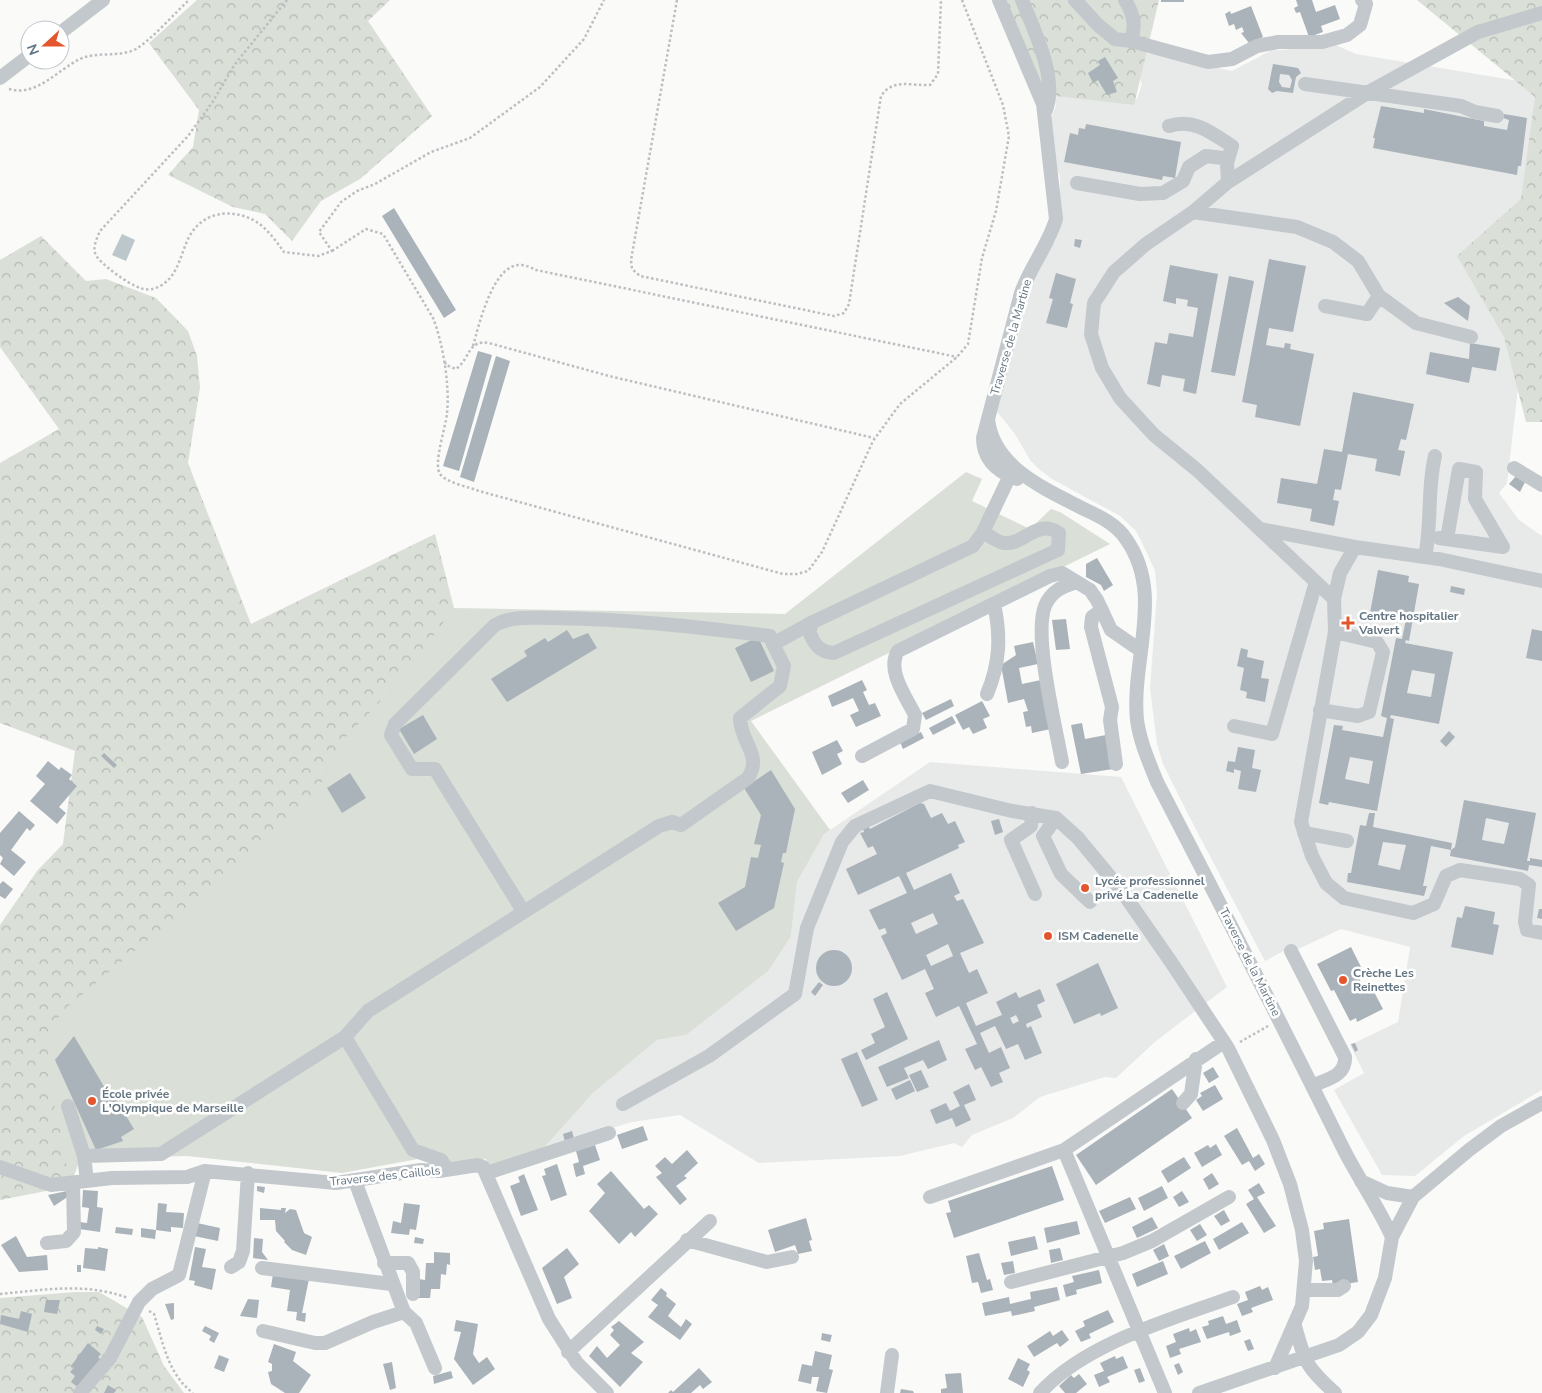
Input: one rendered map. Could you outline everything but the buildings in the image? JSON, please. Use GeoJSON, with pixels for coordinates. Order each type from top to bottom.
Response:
{"type":"FeatureCollection","features":[{"type":"Feature","properties":{"kind":"street"},"geometry":{"type":"LineString","coordinates":[[70,25],[103,0]]}},
{"type":"Feature","properties":{"kind":"street","name":"Traverse de la Martine"},"geometry":{"type":"LineString","coordinates":[[999,0],[1043,104],[1056,219],[1052,235],[1025,281],[1021,293],[988,419],[990,434],[1012,471],[1106,520],[1125,537],[1133,550],[1144,576],[1146,595],[1137,685],[1137,721],[1145,752],[1157,782],[1312,1086],[1392,1237]]}},
{"type":"Feature","properties":{"kind":"street"},"geometry":{"type":"LineString","coordinates":[[1022,0],[1046,64],[1049,103],[1044,115]]}},
{"type":"Feature","properties":{"kind":"street"},"geometry":{"type":"LineString","coordinates":[[1075,0],[1098,25],[1115,39],[1131,41],[1208,62],[1232,59],[1257,46],[1278,42],[1322,42],[1347,35],[1360,25],[1366,4],[1362,0]]}},
{"type":"Feature","properties":{"kind":"street"},"geometry":{"type":"LineString","coordinates":[[1125,0],[1131,10],[1136,27],[1131,41]]}},
{"type":"Feature","properties":{"kind":"street"},"geometry":{"type":"LineString","coordinates":[[1334,599],[1197,470],[1154,435],[1120,398],[1102,368],[1092,334],[1094,303],[1114,272],[1146,244],[1193,212],[1228,182],[1367,93],[1478,32],[1542,13]]}},
{"type":"Feature","properties":{"kind":"street"},"geometry":{"type":"LineString","coordinates":[[1,82],[20,64]]}},
{"type":"Feature","properties":{"kind":"street"},"geometry":{"type":"LineString","coordinates":[[1305,84],[1461,106],[1476,112],[1497,116]]}},
{"type":"Feature","properties":{"kind":"street"},"geometry":{"type":"LineString","coordinates":[[1169,126],[1180,123],[1199,125],[1232,146],[1227,163],[1228,182]]}},
{"type":"Feature","properties":{"kind":"street"},"geometry":{"type":"LineString","coordinates":[[1077,183],[1140,194],[1163,193],[1183,180],[1189,167],[1206,156],[1222,158],[1227,163]]}},
{"type":"Feature","properties":{"kind":"street"},"geometry":{"type":"LineString","coordinates":[[1193,212],[1297,227],[1334,242],[1358,261],[1379,296],[1416,323],[1471,337]]}},
{"type":"Feature","properties":{"kind":"street"},"geometry":{"type":"LineString","coordinates":[[1325,306],[1367,314],[1379,296]]}},
{"type":"Feature","properties":{"kind":"street"},"geometry":{"type":"LineString","coordinates":[[1425,557],[1430,536],[1430,476],[1436,456]]}},
{"type":"Feature","properties":{"kind":"street"},"geometry":{"type":"LineString","coordinates":[[1514,468],[1542,485]]}},
{"type":"Feature","properties":{"kind":"street"},"geometry":{"type":"LineString","coordinates":[[1430,536],[1447,539],[1503,547],[1476,499],[1476,472],[1459,469],[1447,539]]}},
{"type":"Feature","properties":{"kind":"street"},"geometry":{"type":"LineString","coordinates":[[773,644],[813,622],[973,546],[983,532],[1012,471]]}},
{"type":"Feature","properties":{"kind":"street"},"geometry":{"type":"LineString","coordinates":[[813,622],[809,631],[813,643],[824,652],[834,653],[1058,550],[1060,540],[1059,533],[1052,528],[1044,528],[1010,543],[1002,543],[983,532]]}},
{"type":"Feature","properties":{"kind":"street"},"geometry":{"type":"LineString","coordinates":[[1260,529],[1355,547],[1425,557],[1542,581]]}},
{"type":"Feature","properties":{"kind":"street"},"geometry":{"type":"LineString","coordinates":[[1355,547],[1340,573],[1334,599],[1335,632],[1301,822],[1312,856],[1326,883],[1344,898],[1413,913],[1434,904],[1446,876],[1460,870],[1520,879],[1530,885],[1525,922],[1527,930],[1542,933]]}},
{"type":"Feature","properties":{"kind":"street"},"geometry":{"type":"LineString","coordinates":[[862,756],[913,729],[915,715],[893,668],[892,659],[898,651],[1050,576],[1062,573],[1090,590],[1111,630],[1140,650]]}},
{"type":"Feature","properties":{"kind":"street"},"geometry":{"type":"LineString","coordinates":[[1062,762],[1042,652],[1043,621],[1045,606],[1059,588],[1077,582]]}},
{"type":"Feature","properties":{"kind":"street"},"geometry":{"type":"LineString","coordinates":[[1234,726],[1272,734],[1316,582]]}},
{"type":"Feature","properties":{"kind":"street"},"geometry":{"type":"LineString","coordinates":[[987,694],[998,660],[999,624],[994,604]]}},
{"type":"Feature","properties":{"kind":"street"},"geometry":{"type":"LineString","coordinates":[[1102,610],[1092,617],[1091,627],[1112,707],[1110,720],[1116,764]]}},
{"type":"Feature","properties":{"kind":"street"},"geometry":{"type":"LineString","coordinates":[[84,1156],[161,1154],[345,1037],[368,1011],[523,911],[659,826],[672,822],[681,825],[748,778],[754,768],[754,758],[740,727],[740,718],[780,686],[784,666],[770,636],[670,624],[581,618],[507,618],[495,625],[396,724],[392,735],[412,769],[434,769],[523,911]]}},
{"type":"Feature","properties":{"kind":"street"},"geometry":{"type":"LineString","coordinates":[[1320,710],[1358,716],[1370,712],[1380,669],[1383,652],[1377,642],[1335,632]]}},
{"type":"Feature","properties":{"kind":"street"},"geometry":{"type":"LineString","coordinates":[[623,1104],[709,1056],[795,994],[807,928],[842,842],[855,826],[930,791],[1012,811],[1056,818],[1078,838],[1121,890],[1202,1007],[1226,1045],[1273,1140],[1290,1184],[1302,1230],[1306,1261],[1302,1306],[1295,1326],[1275,1368]]}},
{"type":"Feature","properties":{"kind":"street"},"geometry":{"type":"LineString","coordinates":[[1032,813],[1031,826],[1011,840],[1035,894]]}},
{"type":"Feature","properties":{"kind":"street"},"geometry":{"type":"LineString","coordinates":[[1056,818],[1044,836],[1061,874],[1090,902]]}},
{"type":"Feature","properties":{"kind":"street"},"geometry":{"type":"LineString","coordinates":[[1304,833],[1346,841]]}},
{"type":"Feature","properties":{"kind":"street"},"geometry":{"type":"LineString","coordinates":[[1291,951],[1319,1006],[1331,1009],[1339,1024],[1334,1036],[1345,1057],[1346,1066],[1341,1073],[1312,1086]]}},
{"type":"Feature","properties":{"kind":"street"},"geometry":{"type":"LineString","coordinates":[[345,1037],[413,1150],[441,1160],[447,1169]]}},
{"type":"Feature","properties":{"kind":"street"},"geometry":{"type":"LineString","coordinates":[[930,1197],[1064,1150],[1196,1059],[1226,1045]]}},
{"type":"Feature","properties":{"kind":"street"},"geometry":{"type":"LineString","coordinates":[[1183,1103],[1191,1094],[1196,1059]]}},
{"type":"Feature","properties":{"kind":"street"},"geometry":{"type":"LineString","coordinates":[[1199,1393],[1340,1345],[1358,1332],[1371,1315],[1384,1278],[1392,1237],[1413,1197],[1501,1126],[1542,1103]]}},
{"type":"Feature","properties":{"kind":"street"},"geometry":{"type":"LineString","coordinates":[[68,1106],[84,1156],[87,1181]]}},
{"type":"Feature","properties":{"kind":"street"},"geometry":{"type":"LineString","coordinates":[[607,1393],[568,1352],[549,1319],[524,1260],[518,1251],[488,1173],[609,1133]]}},
{"type":"Feature","properties":{"kind":"street"},"geometry":{"type":"LineString","coordinates":[[1064,1150],[1141,1331],[1165,1393]]}},
{"type":"Feature","properties":{"kind":"street","name":"Traverse des Caillols"},"geometry":{"type":"LineString","coordinates":[[0,1167],[51,1185],[87,1181],[187,1177],[205,1171],[248,1173],[336,1183],[421,1170],[478,1165],[483,1167],[488,1173]]}},
{"type":"Feature","properties":{"kind":"street"},"geometry":{"type":"LineString","coordinates":[[80,1393],[110,1358],[139,1302],[152,1290],[179,1274],[205,1171]]}},
{"type":"Feature","properties":{"kind":"street"},"geometry":{"type":"LineString","coordinates":[[231,1268],[239,1262],[243,1251],[248,1173]]}},
{"type":"Feature","properties":{"kind":"street"},"geometry":{"type":"LineString","coordinates":[[1361,1180],[1387,1193],[1413,1197]]}},
{"type":"Feature","properties":{"kind":"street"},"geometry":{"type":"LineString","coordinates":[[355,1181],[392,1284],[404,1312],[416,1323],[435,1368]]}},
{"type":"Feature","properties":{"kind":"street"},"geometry":{"type":"LineString","coordinates":[[47,1243],[66,1241],[74,1232],[73,1183]]}},
{"type":"Feature","properties":{"kind":"street"},"geometry":{"type":"LineString","coordinates":[[1011,1282],[1108,1256],[1152,1241],[1229,1197]]}},
{"type":"Feature","properties":{"kind":"street"},"geometry":{"type":"LineString","coordinates":[[568,1352],[687,1240],[710,1221]]}},
{"type":"Feature","properties":{"kind":"street"},"geometry":{"type":"LineString","coordinates":[[687,1240],[767,1262],[792,1257]]}},
{"type":"Feature","properties":{"kind":"street"},"geometry":{"type":"LineString","coordinates":[[384,1263],[408,1263],[413,1272],[413,1294]]}},
{"type":"Feature","properties":{"kind":"street"},"geometry":{"type":"LineString","coordinates":[[262,1268],[392,1284]]}},
{"type":"Feature","properties":{"kind":"street"},"geometry":{"type":"LineString","coordinates":[[1304,1290],[1338,1290],[1344,1286]]}},
{"type":"Feature","properties":{"kind":"street"},"geometry":{"type":"LineString","coordinates":[[1040,1393],[1054,1378],[1083,1358],[1141,1331],[1232,1297]]}},
{"type":"Feature","properties":{"kind":"street"},"geometry":{"type":"LineString","coordinates":[[263,1331],[315,1343],[325,1343],[374,1322],[404,1312]]}},
{"type":"Feature","properties":{"kind":"street"},"geometry":{"type":"LineString","coordinates":[[1295,1326],[1304,1358],[1313,1374],[1335,1393]]}},
{"type":"Feature","properties":{"kind":"street"},"geometry":{"type":"LineString","coordinates":[[886,1393],[892,1355]]}},
{"type":"Feature","properties":{"kind":"path"},"geometry":{"type":"LineString","coordinates":[[1,82],[15,91],[34,88],[79,59],[91,55],[124,53],[136,49],[189,0]]}},
{"type":"Feature","properties":{"kind":"path"},"geometry":{"type":"LineString","coordinates":[[287,0],[235,64],[212,103],[188,136],[100,231],[95,252],[99,261],[139,288],[155,289],[172,278],[190,235],[202,221],[215,214],[228,212],[255,221],[270,234],[284,252],[318,256],[332,251],[366,229],[383,234],[433,318],[448,388],[447,414],[437,465],[440,474],[447,479],[479,491],[783,574],[797,574],[808,571],[822,552],[875,438],[900,404],[957,357],[968,344],[982,258],[996,211],[1009,136],[1003,105],[962,0]]}},
{"type":"Feature","properties":{"kind":"path"},"geometry":{"type":"LineString","coordinates":[[332,251],[319,232],[341,202],[357,191],[375,184],[431,152],[470,138],[540,87],[584,39],[604,0]]}},
{"type":"Feature","properties":{"kind":"path"},"geometry":{"type":"LineString","coordinates":[[677,0],[631,260],[632,269],[640,276],[834,316],[844,312],[849,304],[881,96],[887,87],[896,83],[930,85],[938,74],[941,0]]}},
{"type":"Feature","properties":{"kind":"path"},"geometry":{"type":"LineString","coordinates":[[441,354],[446,365],[456,369],[473,346],[488,299],[500,277],[511,266],[521,265],[536,270],[957,357]]}},
{"type":"Feature","properties":{"kind":"path"},"geometry":{"type":"LineString","coordinates":[[473,346],[481,342],[506,347],[609,376],[875,438]]}},
{"type":"Feature","properties":{"kind":"path"},"geometry":{"type":"LineString","coordinates":[[1226,1045],[1280,1020]]}},
{"type":"Feature","properties":{"kind":"path"},"geometry":{"type":"LineString","coordinates":[[0,1294],[82,1287],[112,1292],[139,1302],[154,1314],[170,1366],[183,1385],[193,1393]]}},
{"type":"Feature","properties":{"kind":"shaded area","name":"Centre hospitalier Valvert"},"geometry":{"type":"Polygon","coordinates":[[[1336,45],[1356,54],[1542,85],[1542,182],[1507,483],[1499,493],[1519,520],[1542,536],[1542,1090],[1464,1136],[1415,1176],[1382,1175],[1334,1090],[1364,1073],[1350,1045],[1398,1022],[1410,947],[1341,929],[1296,950],[1293,946],[1265,961],[1163,764],[1157,744],[1150,688],[1157,594],[1155,571],[1147,553],[1136,531],[1120,516],[1052,479],[1040,470],[1030,460],[1015,434],[995,409],[1025,292],[1056,239],[1060,219],[1060,176],[1053,160],[1051,117],[1056,106],[1053,89],[1137,99],[1142,84],[1136,65],[1147,53],[1232,71],[1270,51],[1336,45]]]}},
{"type":"Feature","properties":{"kind":"shaded area"},"geometry":{"type":"Polygon","coordinates":[[[122,234],[135,240],[126,261],[112,255],[122,234]]]}},
{"type":"Feature","properties":{"kind":"shaded area"},"geometry":{"type":"Polygon","coordinates":[[[930,762],[1121,777],[1227,987],[1156,1041],[1116,1078],[1105,1077],[1040,1097],[1013,1118],[972,1135],[962,1147],[954,1143],[900,1156],[759,1163],[680,1115],[632,1122],[543,1149],[593,1093],[657,1040],[686,1035],[791,936],[797,882],[824,834],[930,762]]]}},
{"type":"Feature","properties":{"kind":"green space"},"geometry":{"type":"Polygon","coordinates":[[[197,0],[390,0],[368,21],[432,116],[360,179],[321,201],[292,241],[265,214],[233,207],[168,175],[193,147],[199,110],[149,43],[197,0]]]}},
{"type":"Feature","properties":{"kind":"green space"},"geometry":{"type":"Polygon","coordinates":[[[1003,0],[1159,0],[1134,105],[1056,96],[1045,98],[1003,0]]]}},
{"type":"Feature","properties":{"kind":"green space"},"geometry":{"type":"Polygon","coordinates":[[[1417,0],[1542,0],[1542,422],[1526,422],[1504,337],[1457,256],[1521,199],[1535,97],[1417,0]]]}},
{"type":"Feature","properties":{"kind":"green space"},"geometry":{"type":"Polygon","coordinates":[[[41,236],[86,281],[106,279],[156,298],[188,331],[197,356],[200,387],[188,463],[251,624],[435,534],[454,608],[402,679],[341,742],[311,805],[60,1013],[53,1033],[49,1054],[49,1071],[65,1154],[67,1187],[0,1200],[0,925],[37,871],[63,844],[75,751],[0,723],[0,463],[59,429],[0,347],[0,260],[41,236]]]}},
{"type":"Feature","properties":{"kind":"green space"},"geometry":{"type":"Polygon","coordinates":[[[966,472],[982,479],[972,501],[1030,529],[1051,509],[1060,512],[1110,544],[751,721],[830,830],[824,834],[797,882],[791,936],[768,971],[686,1035],[657,1040],[593,1093],[543,1149],[489,1167],[486,1159],[439,1166],[418,1159],[342,1173],[187,1156],[80,1159],[74,1176],[55,1176],[0,926],[398,604],[454,608],[785,614],[966,472]]]}},
{"type":"Feature","properties":{"kind":"green space"},"geometry":{"type":"Polygon","coordinates":[[[99,1292],[142,1317],[164,1366],[184,1393],[0,1393],[0,1298],[99,1292]]]}},
{"type":"Feature","properties":{"kind":"place","name":"Centre hospitalier Valvert"},"geometry":{"type":"Point","coordinates":[1348,623]}},
{"type":"Feature","properties":{"kind":"place","name":"Lycée professionnel privé La Cadenelle"},"geometry":{"type":"Point","coordinates":[1085,888]}},
{"type":"Feature","properties":{"kind":"place","name":"ISM Cadenelle"},"geometry":{"type":"Point","coordinates":[1048,936]}},
{"type":"Feature","properties":{"kind":"place","name":"Crèche Les Reinettes"},"geometry":{"type":"Point","coordinates":[1343,980]}},
{"type":"Feature","properties":{"kind":"place","name":"École privée L'Olympique de Marseille"},"geometry":{"type":"Point","coordinates":[92,1101]}}]}
